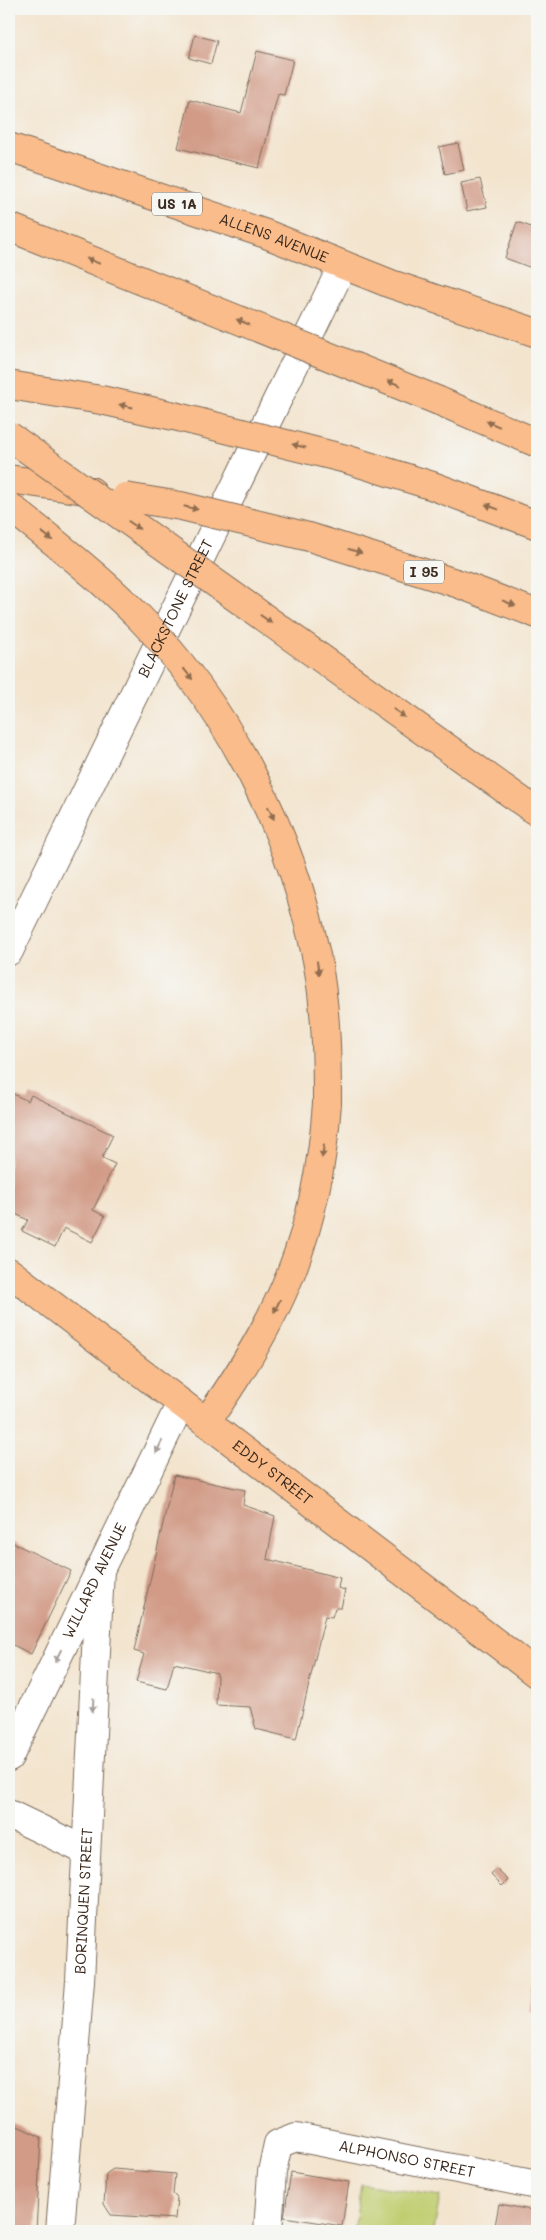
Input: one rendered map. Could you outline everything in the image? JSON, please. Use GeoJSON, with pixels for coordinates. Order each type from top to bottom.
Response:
{"type":"FeatureCollection","features":[{"type":"Feature","properties":{"kind":"main road","name":"ALLENS AVENUE"},"geometry":{"type":"LineString","coordinates":[[9,147],[266,234],[391,284],[537,333]]}},
{"type":"Feature","properties":{"kind":"main road"},"geometry":{"type":"LineString","coordinates":[[9,227],[439,401],[537,444]]}},
{"type":"Feature","properties":{"kind":"main road"},"geometry":{"type":"LineString","coordinates":[[9,384],[101,400],[174,416],[346,459],[433,486],[537,525]]}},
{"type":"Feature","properties":{"kind":"main road"},"geometry":{"type":"LineString","coordinates":[[9,436],[537,812]]}},
{"type":"Feature","properties":{"kind":"main road","name":"I 95"},"geometry":{"type":"LineString","coordinates":[[9,479],[181,506],[309,537],[441,578],[537,614]]}},
{"type":"Feature","properties":{"kind":"main road"},"geometry":{"type":"LineString","coordinates":[[9,506],[111,590],[161,642],[216,714],[254,778],[277,827],[293,871],[317,961],[323,1007],[327,1103],[318,1185],[307,1230],[293,1270],[256,1346],[206,1422]]}},
{"type":"Feature","properties":{"kind":"main road","name":"EDDY STREET"},"geometry":{"type":"LineString","coordinates":[[9,1272],[537,1674]]}},
{"type":"Feature","properties":{"kind":"street","name":"BLACKSTONE STREET"},"geometry":{"type":"LineString","coordinates":[[9,951],[343,265]]}},
{"type":"Feature","properties":{"kind":"street","name":"WILLARD AVENUE"},"geometry":{"type":"LineString","coordinates":[[9,1757],[181,1403]]}},
{"type":"Feature","properties":{"kind":"street","name":"BORINQUEN STREET"},"geometry":{"type":"LineString","coordinates":[[60,2231],[80,1981],[100,1569]]}},
{"type":"Feature","properties":{"kind":"street"},"geometry":{"type":"LineString","coordinates":[[9,1814],[86,1851]]}},
{"type":"Feature","properties":{"kind":"street","name":"ALPHONSO STREET"},"geometry":{"type":"LineString","coordinates":[[268,2231],[272,2172],[278,2144],[296,2137],[537,2185]]}},
{"type":"Feature","properties":{"kind":"green space"},"geometry":{"type":"Polygon","coordinates":[[[361,2184],[440,2196],[434,2231],[354,2231],[361,2184]]]}},
{"type":"Feature","properties":{"kind":"building"},"geometry":{"type":"Polygon","coordinates":[[[195,35],[217,41],[211,64],[189,58],[195,35]]]}},
{"type":"Feature","properties":{"kind":"building"},"geometry":{"type":"Polygon","coordinates":[[[257,51],[293,60],[284,95],[278,94],[259,168],[178,148],[190,100],[241,113],[257,51]]]}},
{"type":"Feature","properties":{"kind":"building"},"geometry":{"type":"Polygon","coordinates":[[[458,143],[464,170],[445,174],[439,147],[458,143]]]}},
{"type":"Feature","properties":{"kind":"building"},"geometry":{"type":"Polygon","coordinates":[[[480,179],[487,207],[467,211],[461,183],[480,179]]]}},
{"type":"Feature","properties":{"kind":"building"},"geometry":{"type":"Polygon","coordinates":[[[517,222],[537,229],[537,270],[505,258],[517,222]]]}},
{"type":"Feature","properties":{"kind":"building"},"geometry":{"type":"Polygon","coordinates":[[[9,1092],[28,1101],[31,1095],[113,1135],[102,1158],[115,1164],[93,1210],[105,1216],[92,1242],[64,1228],[55,1247],[22,1231],[28,1220],[9,1211],[9,1092]]]}},
{"type":"Feature","properties":{"kind":"building"},"geometry":{"type":"Polygon","coordinates":[[[174,1475],[245,1490],[243,1505],[275,1516],[267,1559],[340,1578],[338,1588],[345,1590],[341,1608],[335,1608],[332,1617],[325,1616],[296,1739],[256,1729],[250,1707],[216,1705],[217,1673],[174,1663],[167,1689],[136,1682],[144,1654],[134,1651],[174,1475]]]}},
{"type":"Feature","properties":{"kind":"building"},"geometry":{"type":"Polygon","coordinates":[[[9,1541],[71,1571],[31,1654],[9,1643],[9,1541]]]}},
{"type":"Feature","properties":{"kind":"building"},"geometry":{"type":"Polygon","coordinates":[[[496,1869],[508,1880],[502,1886],[491,1875],[496,1869]]]}},
{"type":"Feature","properties":{"kind":"building"},"geometry":{"type":"Polygon","coordinates":[[[537,1976],[537,2012],[530,2011],[537,1976]]]}},
{"type":"Feature","properties":{"kind":"building"},"geometry":{"type":"Polygon","coordinates":[[[9,2122],[41,2137],[36,2231],[9,2231],[9,2122]]]}},
{"type":"Feature","properties":{"kind":"building"},"geometry":{"type":"Polygon","coordinates":[[[113,2169],[175,2174],[173,2194],[177,2198],[175,2219],[111,2215],[104,2204],[106,2174],[113,2169]]]}},
{"type":"Feature","properties":{"kind":"building"},"geometry":{"type":"Polygon","coordinates":[[[291,2172],[349,2182],[342,2226],[284,2217],[291,2172]]]}},
{"type":"Feature","properties":{"kind":"building"},"geometry":{"type":"Polygon","coordinates":[[[499,2204],[537,2211],[537,2231],[494,2231],[499,2204]]]}}]}
